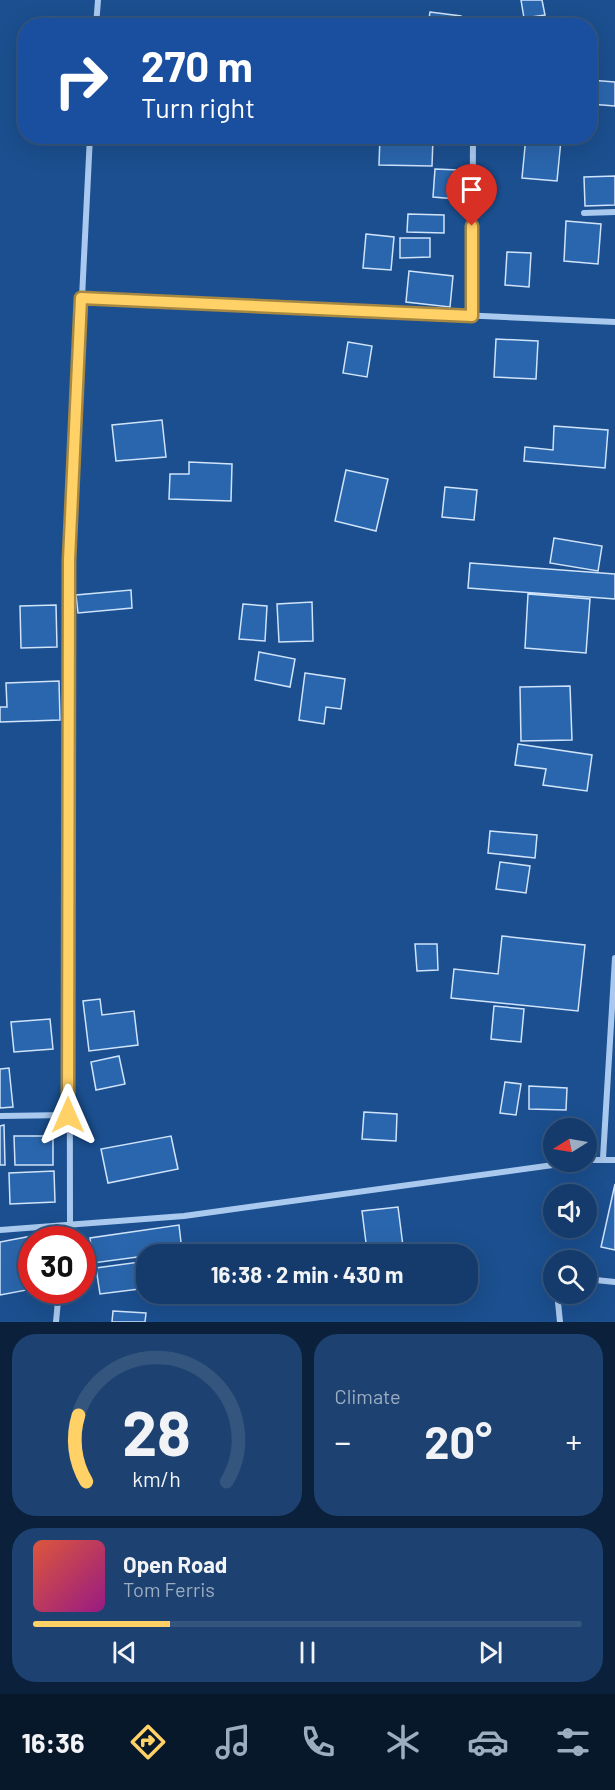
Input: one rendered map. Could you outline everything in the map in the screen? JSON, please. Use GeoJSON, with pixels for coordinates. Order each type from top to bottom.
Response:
{"type":"FeatureCollection","features":[{"type":"Feature","properties":{"kind":"street"},"geometry":{"type":"LineString","coordinates":[[97,18],[98,0]]}},
{"type":"Feature","properties":{"kind":"street"},"geometry":{"type":"LineString","coordinates":[[70,1224],[68,1115],[69,560],[90,144]]}},
{"type":"Feature","properties":{"kind":"street"},"geometry":{"type":"LineString","coordinates":[[472,144],[472,316]]}},
{"type":"Feature","properties":{"kind":"street"},"geometry":{"type":"LineString","coordinates":[[584,213],[615,212]]}},
{"type":"Feature","properties":{"kind":"street"},"geometry":{"type":"LineString","coordinates":[[81,298],[615,322]]}},
{"type":"Feature","properties":{"kind":"street"},"geometry":{"type":"LineString","coordinates":[[603,1158],[615,958]]}},
{"type":"Feature","properties":{"kind":"street"},"geometry":{"type":"LineString","coordinates":[[0,1116],[68,1115]]}},
{"type":"Feature","properties":{"kind":"street"},"geometry":{"type":"LineString","coordinates":[[597,1159],[615,1160]]}},
{"type":"Feature","properties":{"kind":"street"},"geometry":{"type":"LineString","coordinates":[[0,1230],[184,1216],[543,1166]]}},
{"type":"Feature","properties":{"kind":"street"},"geometry":{"type":"LineString","coordinates":[[597,1280],[615,1282]]}},
{"type":"Feature","properties":{"kind":"street"},"geometry":{"type":"LineString","coordinates":[[56,1322],[58,1304]]}},
{"type":"Feature","properties":{"kind":"street"},"geometry":{"type":"LineString","coordinates":[[558,1304],[560,1322]]}},
{"type":"Feature","properties":{"kind":"building"},"geometry":{"type":"Polygon","coordinates":[[[521,0],[542,0],[545,15],[524,18],[521,0]]]}},
{"type":"Feature","properties":{"kind":"building"},"geometry":{"type":"Polygon","coordinates":[[[430,12],[461,16],[461,18],[429,18],[430,12]]]}},
{"type":"Feature","properties":{"kind":"building"},"geometry":{"type":"Polygon","coordinates":[[[597,81],[615,82],[615,106],[597,105],[597,81]]]}},
{"type":"Feature","properties":{"kind":"building"},"geometry":{"type":"Polygon","coordinates":[[[380,144],[433,144],[432,166],[379,165],[380,144]]]}},
{"type":"Feature","properties":{"kind":"building"},"geometry":{"type":"Polygon","coordinates":[[[525,144],[561,144],[557,181],[522,178],[525,144]]]}},
{"type":"Feature","properties":{"kind":"building"},"geometry":{"type":"Polygon","coordinates":[[[435,169],[458,170],[456,199],[433,197],[435,169]]]}},
{"type":"Feature","properties":{"kind":"building"},"geometry":{"type":"Polygon","coordinates":[[[615,176],[615,205],[585,206],[584,177],[615,176]]]}},
{"type":"Feature","properties":{"kind":"building"},"geometry":{"type":"Polygon","coordinates":[[[408,214],[444,215],[444,233],[407,232],[408,214]]]}},
{"type":"Feature","properties":{"kind":"building"},"geometry":{"type":"Polygon","coordinates":[[[566,221],[601,224],[598,264],[564,261],[566,221]]]}},
{"type":"Feature","properties":{"kind":"building"},"geometry":{"type":"Polygon","coordinates":[[[366,234],[394,237],[391,270],[363,268],[366,234]]]}},
{"type":"Feature","properties":{"kind":"building"},"geometry":{"type":"Polygon","coordinates":[[[400,238],[430,238],[430,257],[400,258],[400,238]]]}},
{"type":"Feature","properties":{"kind":"building"},"geometry":{"type":"Polygon","coordinates":[[[507,252],[531,253],[529,287],[505,285],[507,252]]]}},
{"type":"Feature","properties":{"kind":"building"},"geometry":{"type":"Polygon","coordinates":[[[409,271],[453,276],[450,307],[406,302],[409,271]]]}},
{"type":"Feature","properties":{"kind":"building"},"geometry":{"type":"Polygon","coordinates":[[[496,339],[538,341],[536,379],[494,377],[496,339]]]}},
{"type":"Feature","properties":{"kind":"building"},"geometry":{"type":"Polygon","coordinates":[[[348,342],[372,346],[367,377],[343,373],[348,342]]]}},
{"type":"Feature","properties":{"kind":"building"},"geometry":{"type":"Polygon","coordinates":[[[162,420],[166,457],[116,461],[112,425],[162,420]]]}},
{"type":"Feature","properties":{"kind":"building"},"geometry":{"type":"Polygon","coordinates":[[[554,426],[608,430],[605,468],[524,461],[525,447],[553,450],[554,426]]]}},
{"type":"Feature","properties":{"kind":"building"},"geometry":{"type":"Polygon","coordinates":[[[189,462],[232,464],[231,501],[169,499],[170,474],[189,474],[189,462]]]}},
{"type":"Feature","properties":{"kind":"building"},"geometry":{"type":"Polygon","coordinates":[[[346,470],[388,479],[376,531],[335,521],[346,470]]]}},
{"type":"Feature","properties":{"kind":"building"},"geometry":{"type":"Polygon","coordinates":[[[445,487],[477,490],[474,520],[442,517],[445,487]]]}},
{"type":"Feature","properties":{"kind":"building"},"geometry":{"type":"Polygon","coordinates":[[[554,538],[602,546],[598,571],[550,563],[554,538]]]}},
{"type":"Feature","properties":{"kind":"building"},"geometry":{"type":"Polygon","coordinates":[[[470,563],[615,574],[615,599],[468,588],[470,563]]]}},
{"type":"Feature","properties":{"kind":"building"},"geometry":{"type":"Polygon","coordinates":[[[131,590],[132,608],[78,613],[76,595],[131,590]]]}},
{"type":"Feature","properties":{"kind":"building"},"geometry":{"type":"Polygon","coordinates":[[[528,594],[590,599],[586,653],[525,648],[528,594]]]}},
{"type":"Feature","properties":{"kind":"building"},"geometry":{"type":"Polygon","coordinates":[[[312,602],[313,641],[279,642],[277,604],[312,602]]]}},
{"type":"Feature","properties":{"kind":"building"},"geometry":{"type":"Polygon","coordinates":[[[243,604],[267,606],[265,641],[239,639],[243,604]]]}},
{"type":"Feature","properties":{"kind":"building"},"geometry":{"type":"Polygon","coordinates":[[[56,605],[57,647],[21,648],[20,606],[56,605]]]}},
{"type":"Feature","properties":{"kind":"building"},"geometry":{"type":"Polygon","coordinates":[[[259,652],[295,659],[290,687],[255,680],[259,652]]]}},
{"type":"Feature","properties":{"kind":"building"},"geometry":{"type":"Polygon","coordinates":[[[305,673],[345,679],[341,709],[326,707],[324,724],[299,720],[305,673]]]}},
{"type":"Feature","properties":{"kind":"building"},"geometry":{"type":"Polygon","coordinates":[[[59,681],[60,720],[0,722],[0,707],[7,707],[6,683],[59,681]]]}},
{"type":"Feature","properties":{"kind":"building"},"geometry":{"type":"Polygon","coordinates":[[[570,686],[572,740],[521,741],[520,687],[570,686]]]}},
{"type":"Feature","properties":{"kind":"building"},"geometry":{"type":"Polygon","coordinates":[[[518,744],[592,755],[587,791],[543,785],[546,769],[515,765],[518,744]]]}},
{"type":"Feature","properties":{"kind":"building"},"geometry":{"type":"Polygon","coordinates":[[[490,831],[537,835],[535,858],[488,853],[490,831]]]}},
{"type":"Feature","properties":{"kind":"building"},"geometry":{"type":"Polygon","coordinates":[[[500,862],[530,866],[526,893],[496,889],[500,862]]]}},
{"type":"Feature","properties":{"kind":"building"},"geometry":{"type":"Polygon","coordinates":[[[502,936],[585,945],[578,1011],[451,998],[454,969],[498,974],[502,936]]]}},
{"type":"Feature","properties":{"kind":"building"},"geometry":{"type":"Polygon","coordinates":[[[415,944],[437,944],[438,970],[417,971],[415,944]]]}},
{"type":"Feature","properties":{"kind":"building"},"geometry":{"type":"Polygon","coordinates":[[[100,999],[102,1015],[134,1011],[138,1045],[89,1051],[83,1001],[100,999]]]}},
{"type":"Feature","properties":{"kind":"building"},"geometry":{"type":"Polygon","coordinates":[[[494,1006],[524,1009],[521,1042],[491,1039],[494,1006]]]}},
{"type":"Feature","properties":{"kind":"building"},"geometry":{"type":"Polygon","coordinates":[[[50,1019],[53,1049],[14,1052],[11,1022],[50,1019]]]}},
{"type":"Feature","properties":{"kind":"building"},"geometry":{"type":"Polygon","coordinates":[[[119,1056],[125,1084],[96,1090],[91,1062],[119,1056]]]}},
{"type":"Feature","properties":{"kind":"building"},"geometry":{"type":"Polygon","coordinates":[[[9,1068],[13,1107],[0,1108],[0,1069],[9,1068]]]}},
{"type":"Feature","properties":{"kind":"building"},"geometry":{"type":"Polygon","coordinates":[[[505,1082],[521,1084],[516,1115],[500,1113],[505,1082]]]}},
{"type":"Feature","properties":{"kind":"building"},"geometry":{"type":"Polygon","coordinates":[[[529,1086],[567,1088],[566,1110],[529,1109],[529,1086]]]}},
{"type":"Feature","properties":{"kind":"building"},"geometry":{"type":"Polygon","coordinates":[[[364,1112],[397,1114],[396,1141],[362,1139],[364,1112]]]}},
{"type":"Feature","properties":{"kind":"building"},"geometry":{"type":"Polygon","coordinates":[[[4,1125],[5,1165],[0,1165],[0,1126],[4,1125]]]}},
{"type":"Feature","properties":{"kind":"building"},"geometry":{"type":"Polygon","coordinates":[[[14,1136],[53,1136],[53,1165],[15,1165],[14,1136]]]}},
{"type":"Feature","properties":{"kind":"building"},"geometry":{"type":"Polygon","coordinates":[[[171,1136],[178,1169],[108,1183],[101,1149],[171,1136]]]}},
{"type":"Feature","properties":{"kind":"building"},"geometry":{"type":"Polygon","coordinates":[[[54,1171],[55,1202],[10,1204],[9,1173],[54,1171]]]}},
{"type":"Feature","properties":{"kind":"building"},"geometry":{"type":"Polygon","coordinates":[[[615,1184],[615,1250],[601,1247],[615,1184]]]}},
{"type":"Feature","properties":{"kind":"building"},"geometry":{"type":"Polygon","coordinates":[[[398,1207],[403,1244],[366,1244],[362,1211],[398,1207]]]}},
{"type":"Feature","properties":{"kind":"building"},"geometry":{"type":"Polygon","coordinates":[[[179,1225],[181,1244],[136,1244],[136,1257],[96,1263],[96,1237],[179,1225]]]}},
{"type":"Feature","properties":{"kind":"building"},"geometry":{"type":"Polygon","coordinates":[[[18,1239],[18,1292],[0,1295],[0,1242],[18,1239]]]}},
{"type":"Feature","properties":{"kind":"building"},"geometry":{"type":"Polygon","coordinates":[[[136,1263],[136,1289],[100,1294],[96,1268],[136,1263]]]}},
{"type":"Feature","properties":{"kind":"building"},"geometry":{"type":"Polygon","coordinates":[[[113,1311],[146,1313],[145,1322],[112,1322],[113,1311]]]}},
{"type":"Feature","properties":{"kind":"route"},"geometry":{"type":"LineString","coordinates":[[68,1115],[69,560],[81,298],[472,316],[472,226]]}}]}
